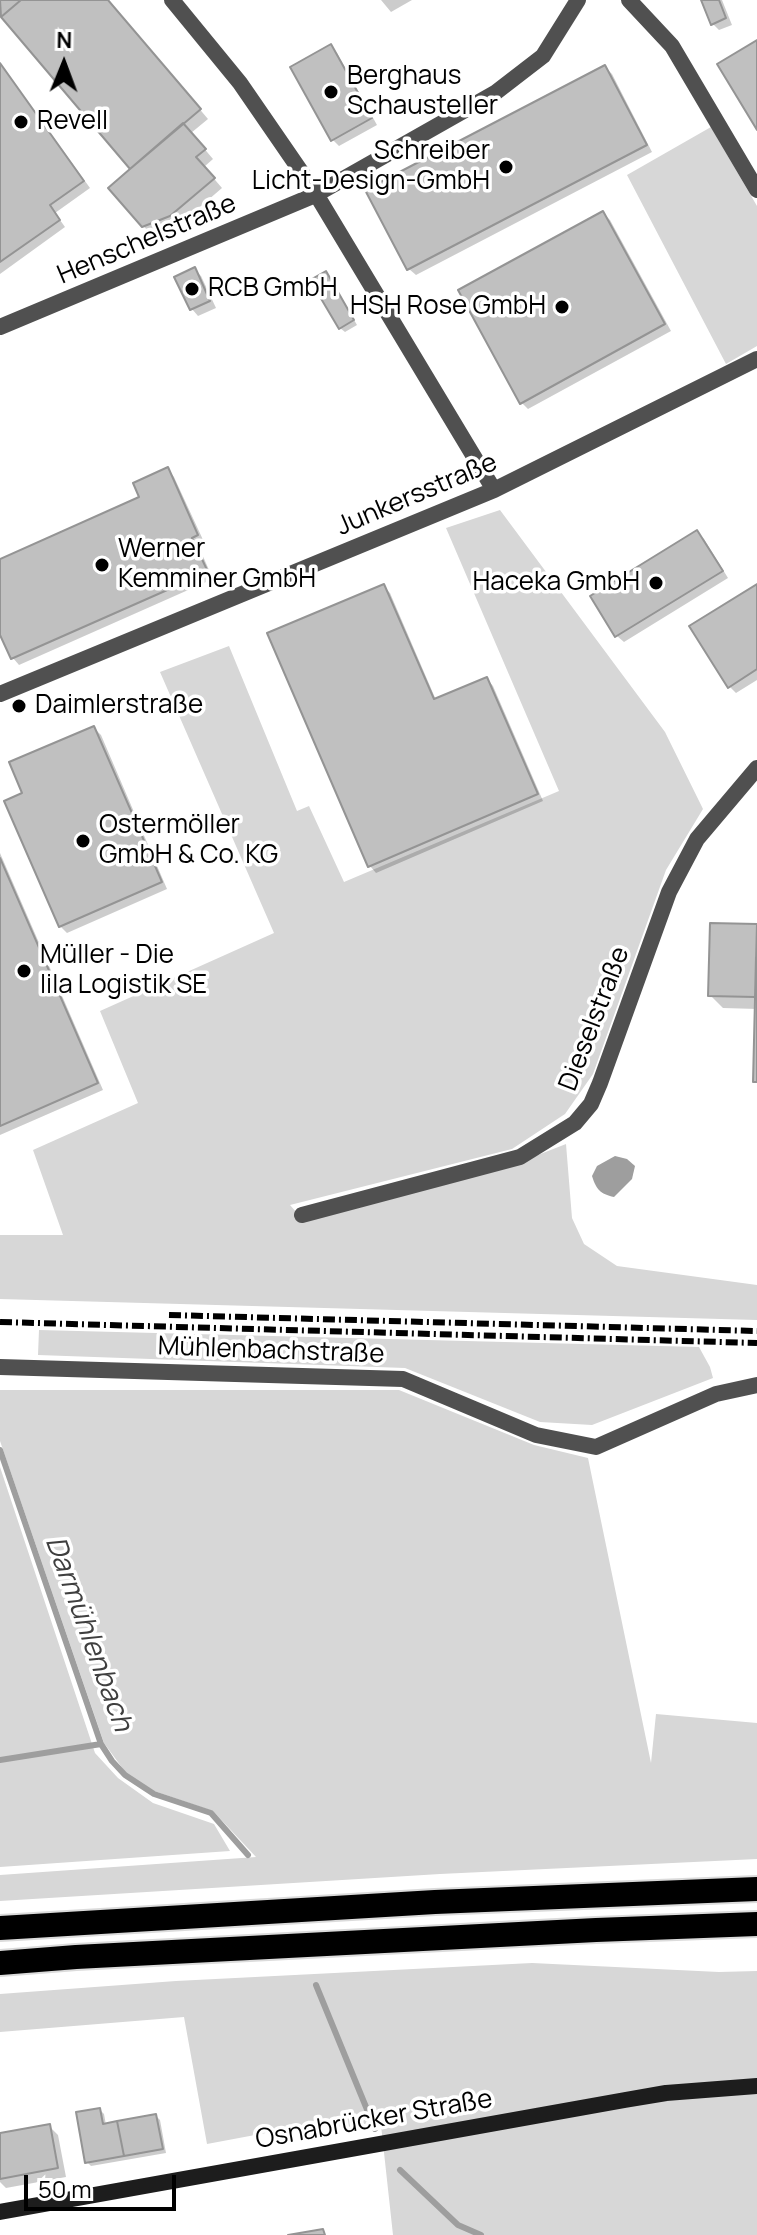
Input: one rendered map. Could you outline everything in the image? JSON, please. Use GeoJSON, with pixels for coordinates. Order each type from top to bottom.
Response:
{"type":"FeatureCollection","features":[{"type":"Feature","properties":{"kind":"highway"},"geometry":{"type":"LineString","coordinates":[[0,1928],[435,1902],[757,1889]]}},
{"type":"Feature","properties":{"kind":"highway"},"geometry":{"type":"LineString","coordinates":[[0,1963],[757,1924]]}},
{"type":"Feature","properties":{"kind":"main road","name":"Osnabrücker Straße"},"geometry":{"type":"LineString","coordinates":[[0,2212],[666,2093],[757,2086]]}},
{"type":"Feature","properties":{"kind":"street"},"geometry":{"type":"LineString","coordinates":[[172,0],[240,83],[315,195],[494,490]]}},
{"type":"Feature","properties":{"kind":"street","name":"Henschelstraße"},"geometry":{"type":"LineString","coordinates":[[0,327],[315,195],[495,93],[543,56],[578,0]]}},
{"type":"Feature","properties":{"kind":"street"},"geometry":{"type":"LineString","coordinates":[[629,0],[672,46],[757,190]]}},
{"type":"Feature","properties":{"kind":"street","name":"Junkersstraße"},"geometry":{"type":"LineString","coordinates":[[0,694],[494,490],[757,359]]}},
{"type":"Feature","properties":{"kind":"street","name":"Dieselstraße"},"geometry":{"type":"LineString","coordinates":[[302,1215],[520,1157],[575,1123],[591,1104],[669,892],[697,839],[757,768]]}},
{"type":"Feature","properties":{"kind":"street","name":"Mühlenbachstraße"},"geometry":{"type":"LineString","coordinates":[[0,1367],[403,1379],[536,1435],[596,1447],[716,1394],[757,1385]]}},
{"type":"Feature","properties":{"kind":"shaded area"},"geometry":{"type":"Polygon","coordinates":[[[711,127],[757,206],[757,346],[726,364],[627,175],[711,127]]]}},
{"type":"Feature","properties":{"kind":"shaded area"},"geometry":{"type":"Polygon","coordinates":[[[500,510],[665,732],[703,809],[666,870],[593,1074],[565,1114],[512,1149],[290,1205],[304,1221],[520,1162],[566,1144],[572,1218],[584,1244],[617,1266],[757,1285],[757,1320],[0,1299],[0,1235],[63,1235],[33,1150],[138,1103],[100,1011],[274,933],[160,672],[229,646],[297,811],[309,806],[344,882],[559,791],[446,528],[500,510]]]}},
{"type":"Feature","properties":{"kind":"shaded area"},"geometry":{"type":"Polygon","coordinates":[[[615,1156],[627,1159],[635,1166],[632,1179],[614,1197],[599,1190],[592,1176],[597,1166],[615,1156]]]}},
{"type":"Feature","properties":{"kind":"shaded area"},"geometry":{"type":"Polygon","coordinates":[[[39,1330],[699,1347],[713,1378],[592,1425],[540,1422],[405,1368],[38,1355],[39,1330]]]}},
{"type":"Feature","properties":{"kind":"shaded area"},"geometry":{"type":"Polygon","coordinates":[[[0,1390],[399,1390],[534,1445],[588,1458],[651,1763],[656,1714],[757,1723],[757,1859],[440,1874],[0,1901],[0,1875],[256,1857],[213,1811],[154,1791],[126,1773],[104,1743],[0,1441],[0,1390]]]}},
{"type":"Feature","properties":{"kind":"shaded area"},"geometry":{"type":"Polygon","coordinates":[[[0,1467],[95,1753],[118,1778],[153,1803],[214,1824],[230,1851],[0,1867],[0,1467]]]}},
{"type":"Feature","properties":{"kind":"shaded area"},"geometry":{"type":"Polygon","coordinates":[[[532,1963],[757,1971],[757,2235],[393,2235],[381,2125],[352,2129],[319,2123],[207,2144],[184,2017],[0,2032],[0,1994],[176,1981],[532,1963]]]}},
{"type":"Feature","properties":{"kind":"building"},"geometry":{"type":"Polygon","coordinates":[[[0,0],[21,0],[1,17],[0,0]]]}},
{"type":"Feature","properties":{"kind":"building"},"geometry":{"type":"Polygon","coordinates":[[[21,0],[108,0],[201,109],[130,169],[1,17],[21,0]]]}},
{"type":"Feature","properties":{"kind":"building"},"geometry":{"type":"Polygon","coordinates":[[[701,0],[719,0],[726,18],[711,25],[701,0]]]}},
{"type":"Feature","properties":{"kind":"building"},"geometry":{"type":"Polygon","coordinates":[[[757,40],[757,130],[717,64],[757,40]]]}},
{"type":"Feature","properties":{"kind":"building","name":"Berghaus Schausteller"},"geometry":{"type":"Polygon","coordinates":[[[331,44],[372,118],[331,141],[290,67],[331,44]]]}},
{"type":"Feature","properties":{"kind":"building","name":"Revell"},"geometry":{"type":"Polygon","coordinates":[[[0,63],[84,181],[50,205],[60,220],[0,262],[0,63]]]}},
{"type":"Feature","properties":{"kind":"building","name":"Schreiber Licht-Design-GmbH"},"geometry":{"type":"Polygon","coordinates":[[[605,65],[647,145],[407,270],[365,190],[605,65]]]}},
{"type":"Feature","properties":{"kind":"building"},"geometry":{"type":"Polygon","coordinates":[[[183,123],[206,149],[196,157],[215,178],[170,216],[142,227],[108,188],[183,123]]]}},
{"type":"Feature","properties":{"kind":"building","name":"HSH Rose GmbH"},"geometry":{"type":"Polygon","coordinates":[[[603,211],[665,324],[520,404],[458,290],[603,211]]]}},
{"type":"Feature","properties":{"kind":"building","name":"RCB GmbH"},"geometry":{"type":"Polygon","coordinates":[[[195,267],[210,301],[190,310],[174,277],[195,267]]]}},
{"type":"Feature","properties":{"kind":"building"},"geometry":{"type":"Polygon","coordinates":[[[326,271],[354,320],[339,329],[310,280],[326,271]]]}},
{"type":"Feature","properties":{"kind":"building","name":"Werner Kemminer GmbH"},"geometry":{"type":"Polygon","coordinates":[[[168,467],[198,535],[192,538],[208,572],[11,659],[0,635],[0,559],[139,497],[133,483],[168,467]]]}},
{"type":"Feature","properties":{"kind":"building","name":"Haceka GmbH"},"geometry":{"type":"Polygon","coordinates":[[[697,530],[723,571],[615,637],[590,596],[697,530]]]}},
{"type":"Feature","properties":{"kind":"building"},"geometry":{"type":"Polygon","coordinates":[[[384,584],[434,699],[487,677],[538,794],[368,867],[267,633],[384,584]]]}},
{"type":"Feature","properties":{"kind":"building"},"geometry":{"type":"Polygon","coordinates":[[[757,584],[757,669],[728,688],[689,626],[757,584]]]}},
{"type":"Feature","properties":{"kind":"building","name":"Ostermöller GmbH & Co. KG"},"geometry":{"type":"Polygon","coordinates":[[[94,726],[162,882],[59,927],[4,801],[22,793],[9,762],[94,726]]]}},
{"type":"Feature","properties":{"kind":"building","name":"Müller - Die lila Logistik SE"},"geometry":{"type":"Polygon","coordinates":[[[0,858],[98,1083],[0,1126],[0,858]]]}},
{"type":"Feature","properties":{"kind":"building"},"geometry":{"type":"Polygon","coordinates":[[[710,923],[757,924],[755,997],[708,996],[710,923]]]}},
{"type":"Feature","properties":{"kind":"building"},"geometry":{"type":"Polygon","coordinates":[[[756,957],[757,1082],[753,1082],[756,957]]]}},
{"type":"Feature","properties":{"kind":"building"},"geometry":{"type":"Polygon","coordinates":[[[100,2108],[103,2124],[117,2121],[124,2156],[85,2163],[76,2112],[100,2108]]]}},
{"type":"Feature","properties":{"kind":"building"},"geometry":{"type":"Polygon","coordinates":[[[156,2114],[163,2149],[124,2156],[117,2121],[156,2114]]]}},
{"type":"Feature","properties":{"kind":"building"},"geometry":{"type":"Polygon","coordinates":[[[50,2124],[58,2168],[0,2179],[0,2133],[50,2124]]]}},
{"type":"Feature","properties":{"kind":"building"},"geometry":{"type":"Polygon","coordinates":[[[323,2229],[325,2235],[288,2235],[323,2229]]]}},
{"type":"Feature","properties":{"kind":"waterway","name":"Darmühlenbach"},"geometry":{"type":"LineString","coordinates":[[0,1450],[101,1744],[125,1775],[154,1794],[211,1813],[248,1855]]}},
{"type":"Feature","properties":{"kind":"waterway"},"geometry":{"type":"LineString","coordinates":[[0,1760],[101,1744]]}},
{"type":"Feature","properties":{"kind":"waterway","name":"Darmühlenbach"},"geometry":{"type":"LineString","coordinates":[[316,1985],[375,2129]]}},
{"type":"Feature","properties":{"kind":"waterway","name":"Darmühlenbach"},"geometry":{"type":"LineString","coordinates":[[400,2170],[458,2225],[481,2235]]}},
{"type":"Feature","properties":{"kind":"railway"},"geometry":{"type":"LineString","coordinates":[[169,1315],[757,1331]]}},
{"type":"Feature","properties":{"kind":"railway"},"geometry":{"type":"LineString","coordinates":[[0,1322],[757,1343]]}},
{"type":"Feature","properties":{"kind":"place","name":"Berghaus Schausteller"},"geometry":{"type":"Point","coordinates":[331,92]}},
{"type":"Feature","properties":{"kind":"place","name":"Revell"},"geometry":{"type":"Point","coordinates":[21,122]}},
{"type":"Feature","properties":{"kind":"place","name":"Schreiber Licht-Design-GmbH"},"geometry":{"type":"Point","coordinates":[506,167]}},
{"type":"Feature","properties":{"kind":"place","name":"RCB GmbH"},"geometry":{"type":"Point","coordinates":[192,289]}},
{"type":"Feature","properties":{"kind":"place","name":"HSH Rose GmbH"},"geometry":{"type":"Point","coordinates":[562,307]}},
{"type":"Feature","properties":{"kind":"place","name":"Werner Kemminer GmbH"},"geometry":{"type":"Point","coordinates":[102,565]}},
{"type":"Feature","properties":{"kind":"place","name":"Haceka GmbH"},"geometry":{"type":"Point","coordinates":[656,583]}},
{"type":"Feature","properties":{"kind":"place","name":"Daimlerstraße"},"geometry":{"type":"Point","coordinates":[19,706]}},
{"type":"Feature","properties":{"kind":"place","name":"Ostermöller GmbH & Co. KG"},"geometry":{"type":"Point","coordinates":[83,841]}},
{"type":"Feature","properties":{"kind":"place","name":"Müller - Die lila Logistik SE"},"geometry":{"type":"Point","coordinates":[24,971]}}]}
